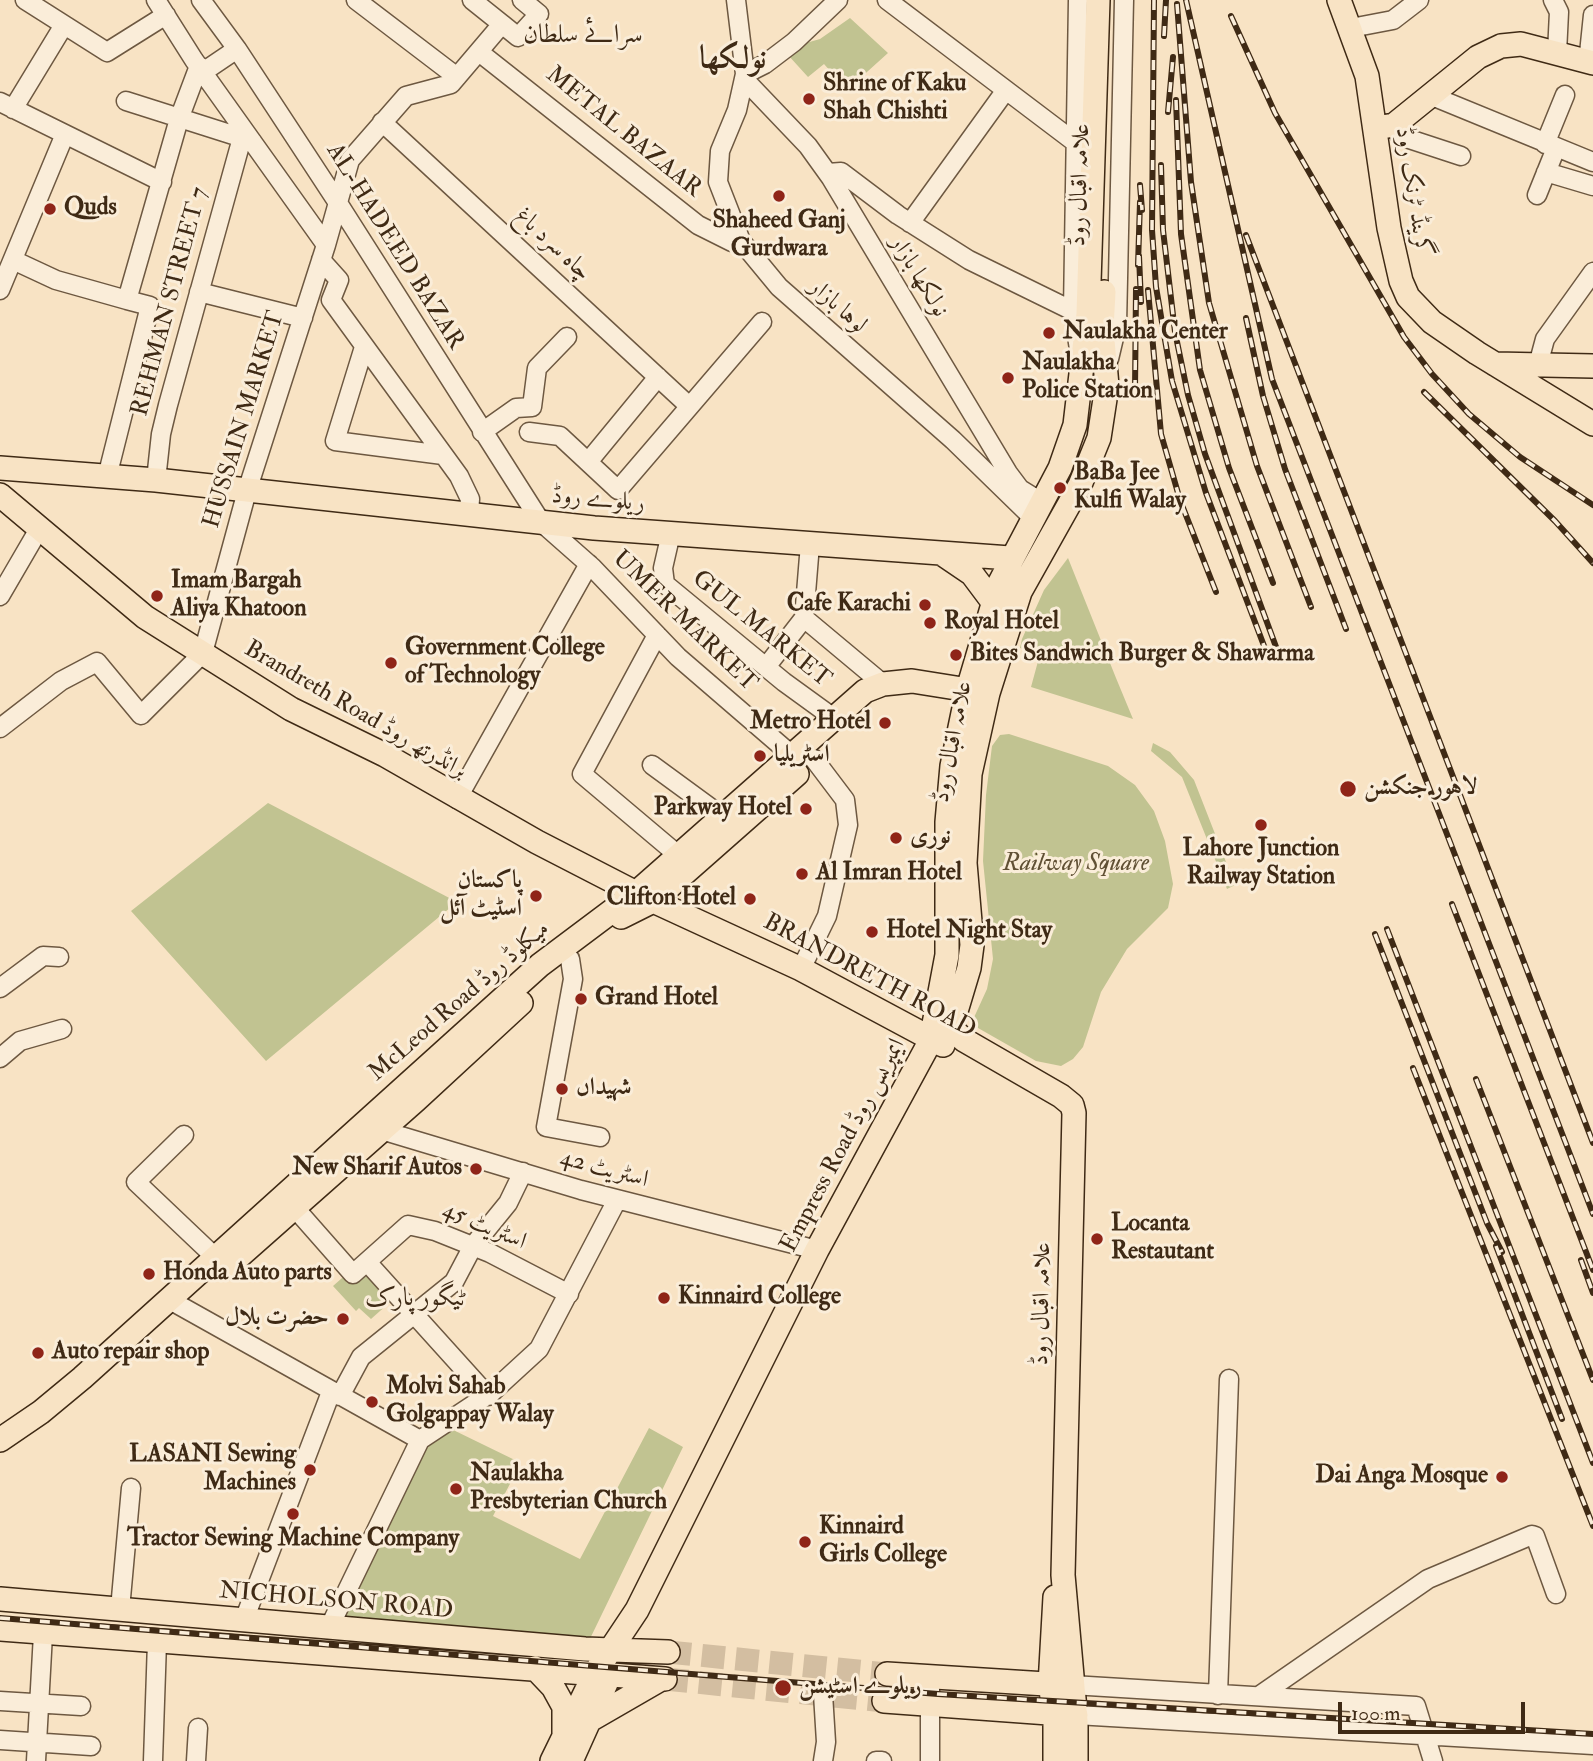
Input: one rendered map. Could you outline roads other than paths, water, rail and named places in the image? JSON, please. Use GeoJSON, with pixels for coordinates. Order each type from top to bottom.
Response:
{"type":"FeatureCollection","features":[{"type":"Feature","properties":{"kind":"main road","name":"علامہ اقبال روڈ"},"geometry":{"type":"LineString","coordinates":[[931,1040],[947,955],[947,822],[952,766],[977,696],[1020,592],[1091,462],[1105,411],[1106,371],[1088,312],[1098,0]]}},
{"type":"Feature","properties":{"kind":"main road","name":"علامہ اقبال روڈ"},"geometry":{"type":"LineString","coordinates":[[1076,1761],[1065,1715],[1053,1602],[1063,1575],[1074,1118],[1072,1105],[964,1040],[951,1028],[969,968],[972,945],[965,831],[977,696],[993,603],[1010,558],[1071,441],[1075,425],[1080,360],[1088,312],[1113,0]]}},
{"type":"Feature","properties":{"kind":"main road","name":"گرینڈ ٹرنک روڈ"},"geometry":{"type":"LineString","coordinates":[[1339,0],[1385,127],[1389,228],[1401,281],[1408,297],[1432,322],[1494,364],[1593,424]]}},
{"type":"Feature","properties":{"kind":"main road"},"geometry":{"type":"LineString","coordinates":[[1385,127],[1432,96],[1478,57],[1501,46],[1521,44],[1590,63]]}},
{"type":"Feature","properties":{"kind":"main road"},"geometry":{"type":"LineString","coordinates":[[1494,364],[1593,366]]}},
{"type":"Feature","properties":{"kind":"main road","name":"ریلوے روڈ"},"geometry":{"type":"LineString","coordinates":[[0,468],[156,480],[541,522],[1010,558]]}},
{"type":"Feature","properties":{"kind":"main road","name":"Brandreth Road برانڈرتھ روڈ"},"geometry":{"type":"LineString","coordinates":[[0,495],[145,617],[291,709],[385,755],[457,799],[644,897]]}},
{"type":"Feature","properties":{"kind":"main road"},"geometry":{"type":"LineString","coordinates":[[944,555],[972,574],[993,603]]}},
{"type":"Feature","properties":{"kind":"main road","name":"McLeod Road میکلوڈ روڈ"},"geometry":{"type":"LineString","coordinates":[[0,1440],[41,1412],[294,1207],[381,1130],[409,1093],[560,949],[644,897],[678,855],[723,817],[804,758],[835,719],[866,691],[883,684],[929,682],[977,696]]}},
{"type":"Feature","properties":{"kind":"main road","name":"McLeod Road میکلوڈ روڈ"},"geometry":{"type":"LineString","coordinates":[[0,1454],[30,1437],[175,1303],[215,1257],[870,704],[880,698],[917,691],[977,696]]}},
{"type":"Feature","properties":{"kind":"main road","name":"BRANDRETH ROAD"},"geometry":{"type":"LineString","coordinates":[[644,897],[801,969],[1074,1118]]}},
{"type":"Feature","properties":{"kind":"main road","name":"Empress Road ایمپریس روڈ"},"geometry":{"type":"LineString","coordinates":[[552,1761],[564,1733],[602,1674],[637,1610],[817,1250],[931,1040]]}},
{"type":"Feature","properties":{"kind":"main road","name":"NICHOLSON ROAD"},"geometry":{"type":"LineString","coordinates":[[0,1599],[329,1628],[668,1652]]}},
{"type":"Feature","properties":{"kind":"main road","name":"NICHOLSON ROAD"},"geometry":{"type":"LineString","coordinates":[[0,1629],[663,1679],[590,1720]]}},
{"type":"Feature","properties":{"kind":"main road"},"geometry":{"type":"LineString","coordinates":[[536,1668],[553,1688],[564,1707],[564,1733]]}},
{"type":"Feature","properties":{"kind":"main road","name":"Empress Road ایمپریس روڈ"},"geometry":{"type":"LineString","coordinates":[[571,1761],[590,1720],[602,1674]]}},
{"type":"Feature","properties":{"kind":"main road"},"geometry":{"type":"LineString","coordinates":[[887,1674],[1061,1685]]}},
{"type":"Feature","properties":{"kind":"main road"},"geometry":{"type":"LineString","coordinates":[[884,1701],[1065,1715]]}},
{"type":"Feature","properties":{"kind":"main road","name":"علامہ اقبال روڈ"},"geometry":{"type":"LineString","coordinates":[[1055,1761],[1065,1715]]}},
{"type":"Feature","properties":{"kind":"street"},"geometry":{"type":"LineString","coordinates":[[25,0],[107,52],[161,8],[324,253],[339,281],[331,300],[443,455],[470,499],[469,513]]}},
{"type":"Feature","properties":{"kind":"street","name":"AL-HADEED BAZAR"},"geometry":{"type":"LineString","coordinates":[[201,0],[237,49],[338,203],[541,522]]}},
{"type":"Feature","properties":{"kind":"street"},"geometry":{"type":"LineString","coordinates":[[356,0],[457,77],[502,24]]}},
{"type":"Feature","properties":{"kind":"street"},"geometry":{"type":"LineString","coordinates":[[474,1],[519,37],[539,14],[522,0]]}},
{"type":"Feature","properties":{"kind":"street"},"geometry":{"type":"LineString","coordinates":[[736,0],[745,77],[794,42],[838,0]]}},
{"type":"Feature","properties":{"kind":"street"},"geometry":{"type":"LineString","coordinates":[[887,0],[1076,143]]}},
{"type":"Feature","properties":{"kind":"street"},"geometry":{"type":"LineString","coordinates":[[828,173],[841,172],[910,223],[969,260],[1088,312],[1076,143],[1078,0]]}},
{"type":"Feature","properties":{"kind":"street"},"geometry":{"type":"LineString","coordinates":[[1106,371],[1117,325],[1124,0]]}},
{"type":"Feature","properties":{"kind":"street"},"geometry":{"type":"LineString","coordinates":[[1351,28],[1392,20],[1419,0]]}},
{"type":"Feature","properties":{"kind":"street"},"geometry":{"type":"LineString","coordinates":[[1553,0],[1559,12],[1557,53]]}},
{"type":"Feature","properties":{"kind":"street"},"geometry":{"type":"LineString","coordinates":[[1590,63],[1593,15]]}},
{"type":"Feature","properties":{"kind":"street"},"geometry":{"type":"LineString","coordinates":[[64,25],[7,105],[162,182]]}},
{"type":"Feature","properties":{"kind":"street"},"geometry":{"type":"LineString","coordinates":[[127,300],[179,119],[201,69],[237,49]]}},
{"type":"Feature","properties":{"kind":"street","name":"METAL BAZAAR"},"geometry":{"type":"LineString","coordinates":[[479,52],[698,225],[732,242],[741,241]]}},
{"type":"Feature","properties":{"kind":"street","name":"HUSSAIN MARKET"},"geometry":{"type":"LineString","coordinates":[[203,653],[247,491],[324,253],[350,160],[406,96],[451,84],[457,77]]}},
{"type":"Feature","properties":{"kind":"street","name":"نولکھا بازار"},"geometry":{"type":"LineString","coordinates":[[745,77],[808,146],[828,173],[1008,473],[1037,510]]}},
{"type":"Feature","properties":{"kind":"street","name":"لوہا بازار"},"geometry":{"type":"LineString","coordinates":[[745,77],[737,110],[720,151],[718,174],[721,195],[741,241],[779,287],[1037,510]]}},
{"type":"Feature","properties":{"kind":"street"},"geometry":{"type":"LineString","coordinates":[[910,223],[1006,90]]}},
{"type":"Feature","properties":{"kind":"street"},"geometry":{"type":"LineString","coordinates":[[1537,195],[1546,172],[1565,95]]}},
{"type":"Feature","properties":{"kind":"street"},"geometry":{"type":"LineString","coordinates":[[1432,96],[1593,162]]}},
{"type":"Feature","properties":{"kind":"street"},"geometry":{"type":"LineString","coordinates":[[126,101],[247,139]]}},
{"type":"Feature","properties":{"kind":"street","name":"چاہ سرد باغ"},"geometry":{"type":"LineString","coordinates":[[382,122],[688,405]]}},
{"type":"Feature","properties":{"kind":"street"},"geometry":{"type":"LineString","coordinates":[[1385,127],[1400,136],[1461,156]]}},
{"type":"Feature","properties":{"kind":"street"},"geometry":{"type":"LineString","coordinates":[[0,290],[65,134]]}},
{"type":"Feature","properties":{"kind":"street","name":"REHMAN STREET 7"},"geometry":{"type":"LineString","coordinates":[[156,480],[161,434],[198,292],[247,139]]}},
{"type":"Feature","properties":{"kind":"street"},"geometry":{"type":"LineString","coordinates":[[1546,172],[1593,186]]}},
{"type":"Feature","properties":{"kind":"street"},"geometry":{"type":"LineString","coordinates":[[13,260],[56,280],[150,306],[107,477]]}},
{"type":"Feature","properties":{"kind":"street"},"geometry":{"type":"LineString","coordinates":[[1538,365],[1545,339],[1593,272]]}},
{"type":"Feature","properties":{"kind":"street"},"geometry":{"type":"LineString","coordinates":[[198,292],[303,318]]}},
{"type":"Feature","properties":{"kind":"street"},"geometry":{"type":"LineString","coordinates":[[529,432],[559,436],[618,491],[688,405],[762,322]]}},
{"type":"Feature","properties":{"kind":"street"},"geometry":{"type":"LineString","coordinates":[[482,432],[516,408],[532,407],[537,368],[567,337]]}},
{"type":"Feature","properties":{"kind":"street"},"geometry":{"type":"LineString","coordinates":[[364,346],[335,442],[443,455]]}},
{"type":"Feature","properties":{"kind":"street"},"geometry":{"type":"LineString","coordinates":[[588,462],[659,377]]}},
{"type":"Feature","properties":{"kind":"street","name":"UMER MARKET"},"geometry":{"type":"LineString","coordinates":[[541,522],[589,564],[657,635],[834,781],[845,800],[848,825],[843,859],[827,916],[801,969]]}},
{"type":"Feature","properties":{"kind":"street"},"geometry":{"type":"LineString","coordinates":[[0,596],[38,528]]}},
{"type":"Feature","properties":{"kind":"street","name":"GUL MARKET"},"geometry":{"type":"LineString","coordinates":[[671,533],[663,568],[665,584],[766,667],[835,719]]}},
{"type":"Feature","properties":{"kind":"street"},"geometry":{"type":"LineString","coordinates":[[766,667],[804,618],[810,544]]}},
{"type":"Feature","properties":{"kind":"street"},"geometry":{"type":"LineString","coordinates":[[457,799],[589,564]]}},
{"type":"Feature","properties":{"kind":"street"},"geometry":{"type":"LineString","coordinates":[[804,618],[883,684]]}},
{"type":"Feature","properties":{"kind":"street"},"geometry":{"type":"LineString","coordinates":[[657,635],[582,774],[678,855]]}},
{"type":"Feature","properties":{"kind":"street"},"geometry":{"type":"LineString","coordinates":[[0,728],[61,681],[97,662],[141,715],[203,653]]}},
{"type":"Feature","properties":{"kind":"street"},"geometry":{"type":"LineString","coordinates":[[652,765],[723,817]]}},
{"type":"Feature","properties":{"kind":"street"},"geometry":{"type":"LineString","coordinates":[[0,988],[43,956],[59,957]]}},
{"type":"Feature","properties":{"kind":"street"},"geometry":{"type":"LineString","coordinates":[[570,959],[573,979],[546,1127],[600,1137]]}},
{"type":"Feature","properties":{"kind":"street"},"geometry":{"type":"LineString","coordinates":[[0,1058],[20,1041],[62,1029]]}},
{"type":"Feature","properties":{"kind":"street","name":"اسٹریٹ 42"},"geometry":{"type":"LineString","coordinates":[[381,1130],[617,1200],[817,1250]]}},
{"type":"Feature","properties":{"kind":"street"},"geometry":{"type":"LineString","coordinates":[[184,1135],[136,1182],[215,1257]]}},
{"type":"Feature","properties":{"kind":"street"},"geometry":{"type":"LineString","coordinates":[[244,1620],[335,1394],[361,1357],[454,1282],[473,1246],[508,1203],[523,1172]]}},
{"type":"Feature","properties":{"kind":"street"},"geometry":{"type":"LineString","coordinates":[[329,1628],[420,1440],[488,1395],[539,1349],[617,1200]]}},
{"type":"Feature","properties":{"kind":"street","name":"اسٹریٹ 45"},"geometry":{"type":"LineString","coordinates":[[294,1207],[353,1274],[408,1225],[435,1231],[473,1246],[569,1294]]}},
{"type":"Feature","properties":{"kind":"street"},"geometry":{"type":"LineString","coordinates":[[367,1262],[488,1395]]}},
{"type":"Feature","properties":{"kind":"street"},"geometry":{"type":"LineString","coordinates":[[175,1303],[420,1440]]}},
{"type":"Feature","properties":{"kind":"street"},"geometry":{"type":"LineString","coordinates":[[1218,1695],[1229,1379]]}},
{"type":"Feature","properties":{"kind":"street"},"geometry":{"type":"LineString","coordinates":[[120,1609],[131,1488]]}},
{"type":"Feature","properties":{"kind":"street"},"geometry":{"type":"LineString","coordinates":[[1259,1696],[1428,1580],[1534,1535],[1556,1594]]}},
{"type":"Feature","properties":{"kind":"street"},"geometry":{"type":"LineString","coordinates":[[36,1761],[43,1634]]}},
{"type":"Feature","properties":{"kind":"street"},"geometry":{"type":"LineString","coordinates":[[153,1761],[158,1642]]}},
{"type":"Feature","properties":{"kind":"street"},"geometry":{"type":"LineString","coordinates":[[930,1676],[930,1761]]}},
{"type":"Feature","properties":{"kind":"street"},"geometry":{"type":"LineString","coordinates":[[1061,1685],[1416,1706],[1433,1761]]}},
{"type":"Feature","properties":{"kind":"street"},"geometry":{"type":"LineString","coordinates":[[823,1694],[826,1742],[823,1761]]}},
{"type":"Feature","properties":{"kind":"street"},"geometry":{"type":"LineString","coordinates":[[0,1701],[81,1706]]}},
{"type":"Feature","properties":{"kind":"street"},"geometry":{"type":"LineString","coordinates":[[1065,1715],[1593,1745]]}},
{"type":"Feature","properties":{"kind":"street"},"geometry":{"type":"LineString","coordinates":[[196,1761],[198,1728]]}},
{"type":"Feature","properties":{"kind":"street"},"geometry":{"type":"LineString","coordinates":[[0,1740],[91,1746]]}},
{"type":"Feature","properties":{"kind":"street"},"geometry":{"type":"LineString","coordinates":[[876,1761],[882,1761]]}},
{"type":"Feature","properties":{"kind":"tunnel"},"geometry":{"type":"LineString","coordinates":[[668,1652],[887,1674]]}},
{"type":"Feature","properties":{"kind":"tunnel"},"geometry":{"type":"LineString","coordinates":[[665,1679],[884,1701]]}},
{"type":"Feature","properties":{"kind":"railway"},"geometry":{"type":"LineString","coordinates":[[1154,0],[1152,230],[1156,287],[1172,381],[1206,493],[1269,659]]}},
{"type":"Feature","properties":{"kind":"railway"},"geometry":{"type":"LineString","coordinates":[[1164,36],[1166,0]]}},
{"type":"Feature","properties":{"kind":"railway"},"geometry":{"type":"LineString","coordinates":[[1186,0],[1272,379],[1593,1214]]}},
{"type":"Feature","properties":{"kind":"railway"},"geometry":{"type":"LineString","coordinates":[[1177,4],[1191,182],[1209,303],[1257,466],[1311,607]]}},
{"type":"Feature","properties":{"kind":"railway"},"geometry":{"type":"LineString","coordinates":[[1231,16],[1275,113],[1404,337],[1432,374],[1469,414],[1520,457],[1593,505]]}},
{"type":"Feature","properties":{"kind":"railway"},"geometry":{"type":"LineString","coordinates":[[1168,112],[1173,57]]}},
{"type":"Feature","properties":{"kind":"railway"},"geometry":{"type":"LineString","coordinates":[[1176,100],[1181,234],[1200,370],[1229,468],[1273,583]]}},
{"type":"Feature","properties":{"kind":"railway"},"geometry":{"type":"LineString","coordinates":[[1161,165],[1163,230],[1175,332],[1188,395],[1205,454],[1279,655]]}},
{"type":"Feature","properties":{"kind":"railway"},"geometry":{"type":"LineString","coordinates":[[1140,185],[1142,210]]}},
{"type":"Feature","properties":{"kind":"railway"},"geometry":{"type":"LineString","coordinates":[[1138,265],[1140,202]]}},
{"type":"Feature","properties":{"kind":"railway"},"geometry":{"type":"LineString","coordinates":[[1246,235],[1593,1143]]}},
{"type":"Feature","properties":{"kind":"railway"},"geometry":{"type":"LineString","coordinates":[[1139,256],[1141,302]]}},
{"type":"Feature","properties":{"kind":"railway"},"geometry":{"type":"LineString","coordinates":[[1135,390],[1136,289]]}},
{"type":"Feature","properties":{"kind":"railway"},"geometry":{"type":"LineString","coordinates":[[1148,290],[1161,434],[1180,500],[1216,592]]}},
{"type":"Feature","properties":{"kind":"railway"},"geometry":{"type":"LineString","coordinates":[[1246,318],[1263,396],[1285,469],[1346,629]]}},
{"type":"Feature","properties":{"kind":"railway"},"geometry":{"type":"LineString","coordinates":[[1424,392],[1555,521],[1593,563]]}},
{"type":"Feature","properties":{"kind":"railway"},"geometry":{"type":"LineString","coordinates":[[1452,904],[1593,1270]]}},
{"type":"Feature","properties":{"kind":"railway"},"geometry":{"type":"LineString","coordinates":[[1387,929],[1593,1463]]}},
{"type":"Feature","properties":{"kind":"railway"},"geometry":{"type":"LineString","coordinates":[[1375,934],[1487,1223],[1502,1252]]}},
{"type":"Feature","properties":{"kind":"railway"},"geometry":{"type":"LineString","coordinates":[[1413,1068],[1593,1526]]}},
{"type":"Feature","properties":{"kind":"railway"},"geometry":{"type":"LineString","coordinates":[[1476,1079],[1593,1380]]}},
{"type":"Feature","properties":{"kind":"railway"},"geometry":{"type":"LineString","coordinates":[[1496,1246],[1562,1419]]}},
{"type":"Feature","properties":{"kind":"railway"},"geometry":{"type":"LineString","coordinates":[[1581,1260],[1593,1293]]}},
{"type":"Feature","properties":{"kind":"railway"},"geometry":{"type":"LineString","coordinates":[[0,1618],[938,1694],[1593,1734]]}},
{"type":"Feature","properties":{"kind":"place","name":"Shrine of Kaku Shah Chishti"},"geometry":{"type":"Point","coordinates":[809,99]}},
{"type":"Feature","properties":{"kind":"place","name":"Shaheed Ganj Gurdwara"},"geometry":{"type":"Point","coordinates":[779,196]}},
{"type":"Feature","properties":{"kind":"place","name":"Quds"},"geometry":{"type":"Point","coordinates":[50,209]}},
{"type":"Feature","properties":{"kind":"place","name":"Naulakha Center"},"geometry":{"type":"Point","coordinates":[1049,333]}},
{"type":"Feature","properties":{"kind":"place","name":"Naulakha Police Station"},"geometry":{"type":"Point","coordinates":[1008,378]}},
{"type":"Feature","properties":{"kind":"place","name":"BaBa Jee Kulfi Walay"},"geometry":{"type":"Point","coordinates":[1060,488]}},
{"type":"Feature","properties":{"kind":"place","name":"Imam Bargah Aliya Khatoon"},"geometry":{"type":"Point","coordinates":[157,596]}},
{"type":"Feature","properties":{"kind":"place","name":"Cafe Karachi"},"geometry":{"type":"Point","coordinates":[925,605]}},
{"type":"Feature","properties":{"kind":"place","name":"Royal Hotel"},"geometry":{"type":"Point","coordinates":[930,623]}},
{"type":"Feature","properties":{"kind":"place","name":"Bites Sandwich Burger & Shawarma"},"geometry":{"type":"Point","coordinates":[956,655]}},
{"type":"Feature","properties":{"kind":"place","name":"Government College of Technology"},"geometry":{"type":"Point","coordinates":[391,663]}},
{"type":"Feature","properties":{"kind":"place","name":"Metro Hotel"},"geometry":{"type":"Point","coordinates":[885,723]}},
{"type":"Feature","properties":{"kind":"place","name":"اسٹریلیا"},"geometry":{"type":"Point","coordinates":[760,756]}},
{"type":"Feature","properties":{"kind":"place","name":"لاہور جنکشن"},"geometry":{"type":"Point","coordinates":[1348,789]}},
{"type":"Feature","properties":{"kind":"place","name":"Parkway Hotel"},"geometry":{"type":"Point","coordinates":[806,809]}},
{"type":"Feature","properties":{"kind":"place","name":"Lahore Junction Railway Station"},"geometry":{"type":"Point","coordinates":[1261,825]}},
{"type":"Feature","properties":{"kind":"place","name":"نوری"},"geometry":{"type":"Point","coordinates":[896,838]}},
{"type":"Feature","properties":{"kind":"place","name":"Al Imran Hotel"},"geometry":{"type":"Point","coordinates":[802,874]}},
{"type":"Feature","properties":{"kind":"place","name":"پاکستان اسٹیٹ آئل"},"geometry":{"type":"Point","coordinates":[536,896]}},
{"type":"Feature","properties":{"kind":"place","name":"Clifton Hotel"},"geometry":{"type":"Point","coordinates":[750,899]}},
{"type":"Feature","properties":{"kind":"place","name":"Hotel Night Stay"},"geometry":{"type":"Point","coordinates":[872,932]}},
{"type":"Feature","properties":{"kind":"place","name":"Grand Hotel"},"geometry":{"type":"Point","coordinates":[581,999]}},
{"type":"Feature","properties":{"kind":"place","name":"شہیداں"},"geometry":{"type":"Point","coordinates":[562,1089]}},
{"type":"Feature","properties":{"kind":"place","name":"New Sharif Autos"},"geometry":{"type":"Point","coordinates":[476,1169]}},
{"type":"Feature","properties":{"kind":"place","name":"Locanta Restautant"},"geometry":{"type":"Point","coordinates":[1097,1239]}},
{"type":"Feature","properties":{"kind":"place","name":"Honda Auto parts"},"geometry":{"type":"Point","coordinates":[149,1274]}},
{"type":"Feature","properties":{"kind":"place","name":"Kinnaird College"},"geometry":{"type":"Point","coordinates":[664,1298]}},
{"type":"Feature","properties":{"kind":"place","name":"حضرت بلال"},"geometry":{"type":"Point","coordinates":[343,1319]}},
{"type":"Feature","properties":{"kind":"place","name":"Auto repair shop"},"geometry":{"type":"Point","coordinates":[38,1353]}},
{"type":"Feature","properties":{"kind":"place","name":"Molvi Sahab Golgappay Walay"},"geometry":{"type":"Point","coordinates":[372,1402]}},
{"type":"Feature","properties":{"kind":"place","name":"LASANI Sewing Machines"},"geometry":{"type":"Point","coordinates":[310,1470]}},
{"type":"Feature","properties":{"kind":"place","name":"Dai Anga Mosque"},"geometry":{"type":"Point","coordinates":[1502,1477]}},
{"type":"Feature","properties":{"kind":"place","name":"Naulakha Presbyterian Church"},"geometry":{"type":"Point","coordinates":[456,1489]}},
{"type":"Feature","properties":{"kind":"place","name":"Tractor Sewing Machine Company"},"geometry":{"type":"Point","coordinates":[293,1514]}},
{"type":"Feature","properties":{"kind":"place","name":"Kinnaird Girls College"},"geometry":{"type":"Point","coordinates":[805,1542]}},
{"type":"Feature","properties":{"kind":"place","name":"ریلوے اسٹیشن"},"geometry":{"type":"Point","coordinates":[783,1688]}},
{"type":"Feature","properties":{"kind":"district","name":"سرائے سلطان"},"geometry":{"type":"Point","coordinates":[583,36]}},
{"type":"Feature","properties":{"kind":"district","name":"نولکھا"},"geometry":{"type":"Point","coordinates":[733,61]}},
{"type":"Feature","properties":{"kind":"district","name":"ٹیگور پارک"},"geometry":{"type":"Point","coordinates":[416,1299]}},
{"type":"Feature","properties":{"kind":"park label","name":"Railway Square"},"geometry":{"type":"Point","coordinates":[1076,865]}}]}
